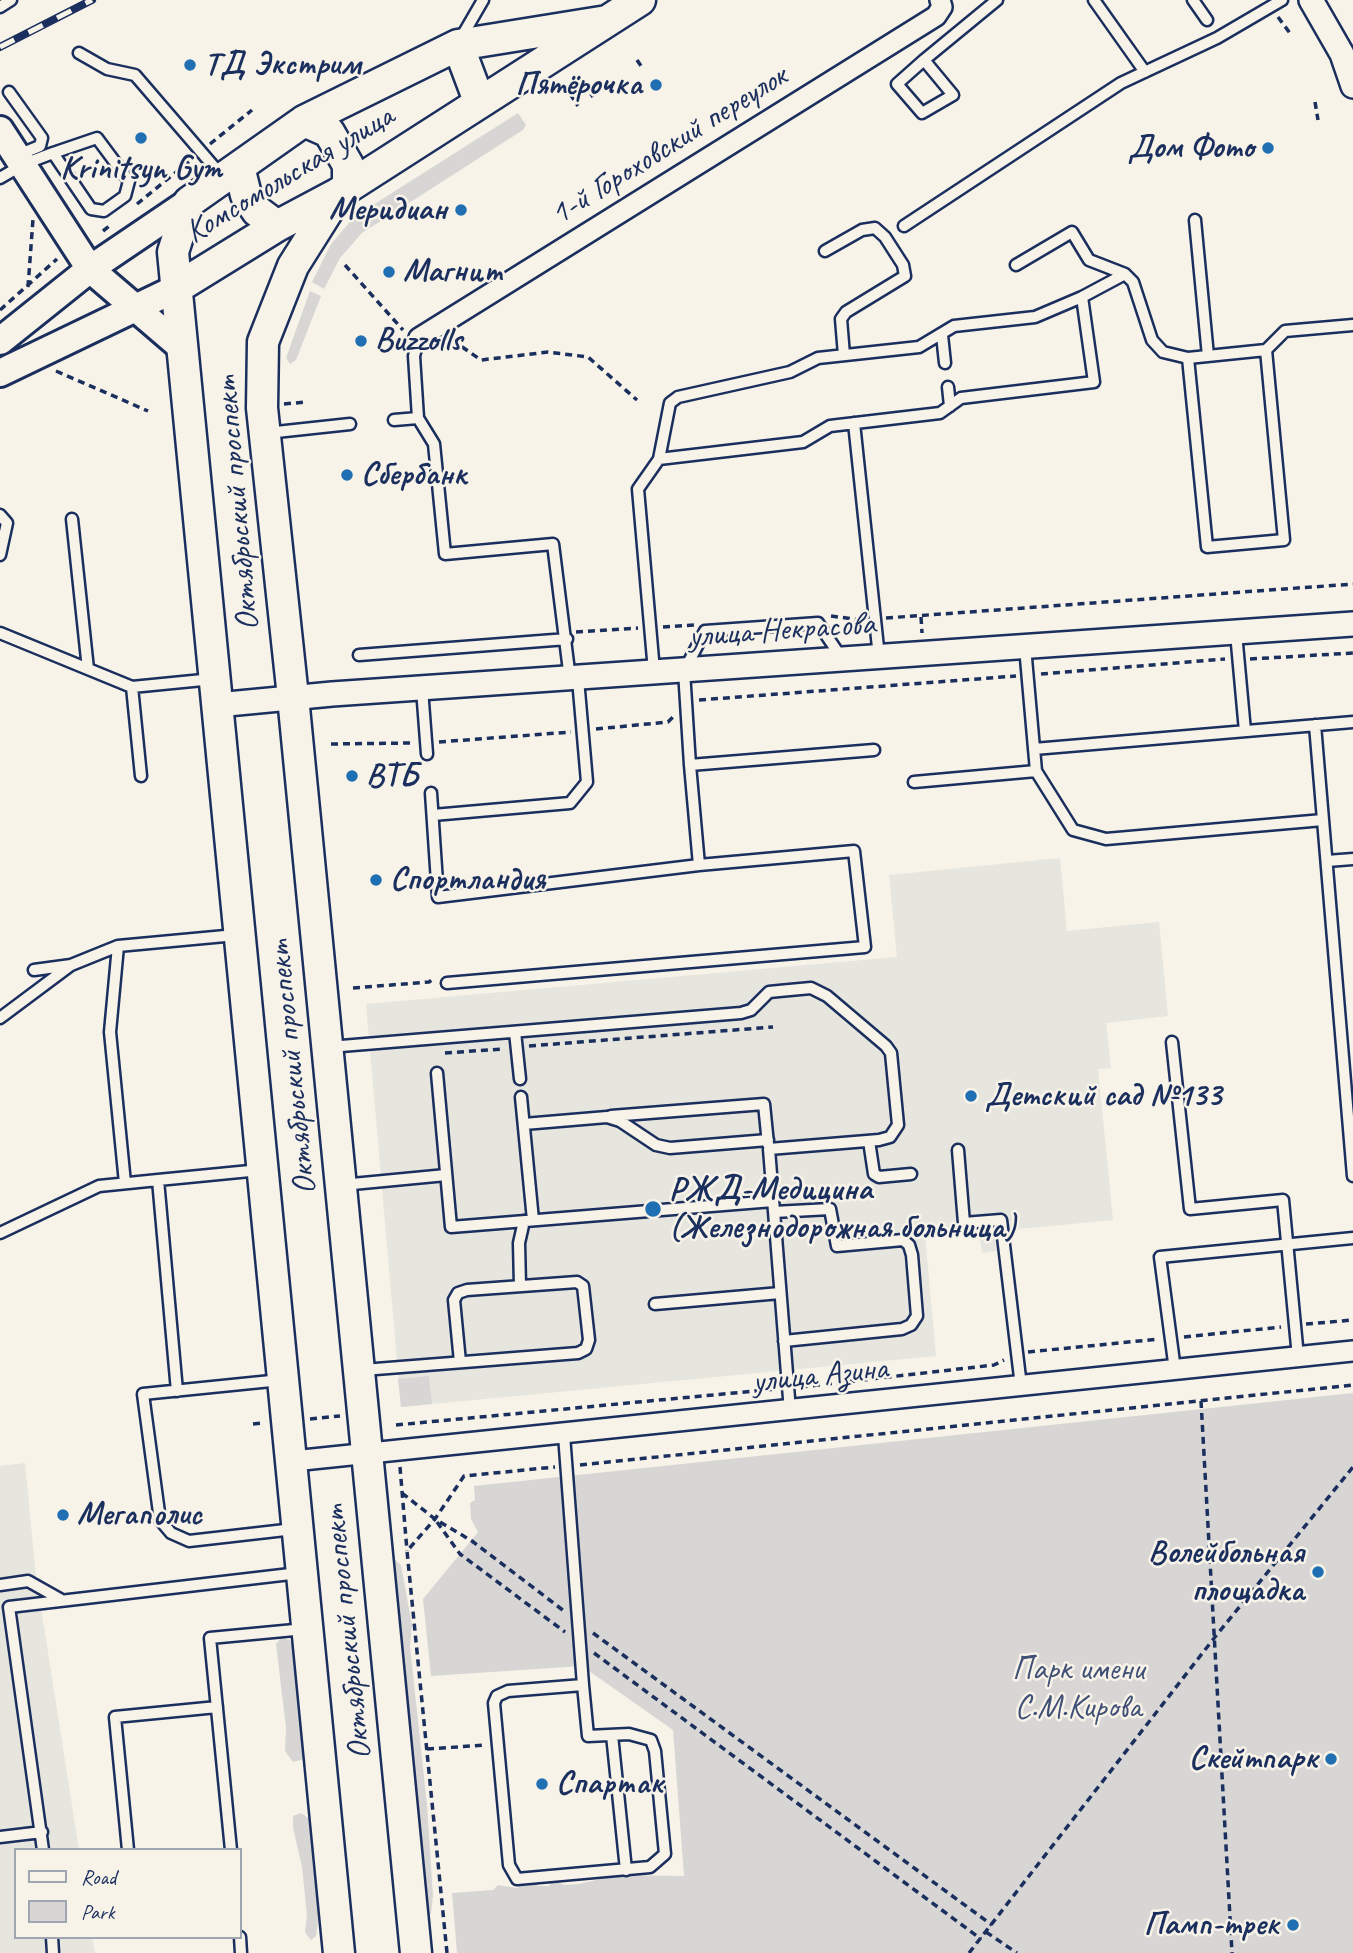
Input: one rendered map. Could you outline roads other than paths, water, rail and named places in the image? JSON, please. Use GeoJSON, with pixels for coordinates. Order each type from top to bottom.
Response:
{"type":"FeatureCollection","features":[{"type":"Feature","properties":{"kind":"main road","name":"Комсомольская улица"},"geometry":{"type":"LineString","coordinates":[[0,373],[175,289],[277,226],[343,190],[640,0]]}},
{"type":"Feature","properties":{"kind":"main road","name":"Комсомольская улица"},"geometry":{"type":"LineString","coordinates":[[0,341],[90,268],[304,121],[458,45],[607,21]]}},
{"type":"Feature","properties":{"kind":"main road"},"geometry":{"type":"LineString","coordinates":[[458,45],[479,101]]}},
{"type":"Feature","properties":{"kind":"main road"},"geometry":{"type":"LineString","coordinates":[[304,121],[329,132],[348,165],[343,190]]}},
{"type":"Feature","properties":{"kind":"main road"},"geometry":{"type":"LineString","coordinates":[[0,130],[90,268],[181,347]]}},
{"type":"Feature","properties":{"kind":"main road"},"geometry":{"type":"LineString","coordinates":[[231,172],[257,211],[277,226]]}},
{"type":"Feature","properties":{"kind":"main road","name":"Октябрьский проспект"},"geometry":{"type":"LineString","coordinates":[[343,190],[293,266],[263,342],[264,433],[293,697],[416,1953]]}},
{"type":"Feature","properties":{"kind":"main road","name":"Октябрьский проспект"},"geometry":{"type":"LineString","coordinates":[[189,202],[173,252],[175,289],[300,1529],[339,1953]]}},
{"type":"Feature","properties":{"kind":"street","name":"1-й Гороховский переулок"},"geometry":{"type":"LineString","coordinates":[[419,332],[936,16],[942,7],[940,0]]}},
{"type":"Feature","properties":{"kind":"street"},"geometry":{"type":"LineString","coordinates":[[1311,0],[1332,34],[1353,86]]}},
{"type":"Feature","properties":{"kind":"street","name":"улица Некрасова"},"geometry":{"type":"LineString","coordinates":[[215,692],[293,697],[1353,624]]}},
{"type":"Feature","properties":{"kind":"street","name":"улица Азина"},"geometry":{"type":"LineString","coordinates":[[293,1461],[1353,1352]]}},
{"type":"Feature","properties":{"kind":"lane"},"geometry":{"type":"LineString","coordinates":[[0,7],[11,0]]}},
{"type":"Feature","properties":{"kind":"lane"},"geometry":{"type":"LineString","coordinates":[[458,45],[484,0]]}},
{"type":"Feature","properties":{"kind":"lane"},"geometry":{"type":"LineString","coordinates":[[924,60],[953,95],[922,113],[897,84],[924,60],[997,0]]}},
{"type":"Feature","properties":{"kind":"lane"},"geometry":{"type":"LineString","coordinates":[[1094,0],[1145,72]]}},
{"type":"Feature","properties":{"kind":"lane"},"geometry":{"type":"LineString","coordinates":[[1193,0],[1207,20]]}},
{"type":"Feature","properties":{"kind":"lane"},"geometry":{"type":"LineString","coordinates":[[904,226],[1121,83],[1217,38],[1282,0]]}},
{"type":"Feature","properties":{"kind":"lane"},"geometry":{"type":"LineString","coordinates":[[79,53],[107,69],[135,75],[201,151],[231,172]]}},
{"type":"Feature","properties":{"kind":"lane"},"geometry":{"type":"LineString","coordinates":[[0,178],[40,146],[42,138],[9,92]]}},
{"type":"Feature","properties":{"kind":"lane"},"geometry":{"type":"LineString","coordinates":[[21,160],[53,153],[97,138],[129,181],[125,196],[104,211],[90,209],[53,153]]}},
{"type":"Feature","properties":{"kind":"lane"},"geometry":{"type":"LineString","coordinates":[[1195,220],[1208,356]]}},
{"type":"Feature","properties":{"kind":"lane"},"geometry":{"type":"LineString","coordinates":[[825,251],[862,230],[875,228],[885,237],[903,265],[905,276],[846,312],[841,319],[844,355]]}},
{"type":"Feature","properties":{"kind":"lane"},"geometry":{"type":"LineString","coordinates":[[1016,265],[1072,232],[1089,260],[1125,274],[1133,282],[1152,340],[1163,352],[1188,358],[1266,350],[1285,331],[1353,325]]}},
{"type":"Feature","properties":{"kind":"lane"},"geometry":{"type":"LineString","coordinates":[[654,673],[638,489],[659,459],[670,403],[678,397],[790,372],[818,358],[919,347],[954,326],[1035,317],[1082,297],[1125,274]]}},
{"type":"Feature","properties":{"kind":"lane"},"geometry":{"type":"LineString","coordinates":[[659,459],[803,442],[830,426],[940,412],[961,398],[1094,382],[1082,297]]}},
{"type":"Feature","properties":{"kind":"lane"},"geometry":{"type":"LineString","coordinates":[[419,332],[414,356],[418,418],[434,444],[445,554],[553,544],[582,731],[587,782],[570,803],[433,815]]}},
{"type":"Feature","properties":{"kind":"lane"},"geometry":{"type":"LineString","coordinates":[[942,335],[945,363]]}},
{"type":"Feature","properties":{"kind":"lane"},"geometry":{"type":"LineString","coordinates":[[1188,358],[1206,547],[1284,540],[1266,350]]}},
{"type":"Feature","properties":{"kind":"lane"},"geometry":{"type":"LineString","coordinates":[[948,387],[950,406]]}},
{"type":"Feature","properties":{"kind":"lane"},"geometry":{"type":"LineString","coordinates":[[394,420],[418,418]]}},
{"type":"Feature","properties":{"kind":"lane"},"geometry":{"type":"LineString","coordinates":[[854,423],[880,658]]}},
{"type":"Feature","properties":{"kind":"lane"},"geometry":{"type":"LineString","coordinates":[[264,433],[350,424]]}},
{"type":"Feature","properties":{"kind":"lane"},"geometry":{"type":"LineString","coordinates":[[0,515],[7,523],[0,555]]}},
{"type":"Feature","properties":{"kind":"lane"},"geometry":{"type":"LineString","coordinates":[[72,519],[88,669]]}},
{"type":"Feature","properties":{"kind":"lane"},"geometry":{"type":"LineString","coordinates":[[699,865],[684,671],[705,631],[818,623],[843,660]]}},
{"type":"Feature","properties":{"kind":"lane"},"geometry":{"type":"LineString","coordinates":[[1236,633],[1245,731]]}},
{"type":"Feature","properties":{"kind":"lane"},"geometry":{"type":"LineString","coordinates":[[0,634],[132,687],[215,692]]}},
{"type":"Feature","properties":{"kind":"lane"},"geometry":{"type":"LineString","coordinates":[[359,655],[567,639]]}},
{"type":"Feature","properties":{"kind":"lane"},"geometry":{"type":"LineString","coordinates":[[1025,648],[1036,771],[1073,830],[1105,839],[1323,820]]}},
{"type":"Feature","properties":{"kind":"lane"},"geometry":{"type":"LineString","coordinates":[[132,687],[141,776]]}},
{"type":"Feature","properties":{"kind":"lane"},"geometry":{"type":"LineString","coordinates":[[422,688],[427,748]]}},
{"type":"Feature","properties":{"kind":"lane"},"geometry":{"type":"LineString","coordinates":[[1034,748],[1353,722]]}},
{"type":"Feature","properties":{"kind":"lane"},"geometry":{"type":"LineString","coordinates":[[1315,725],[1353,1176]]}},
{"type":"Feature","properties":{"kind":"lane"},"geometry":{"type":"LineString","coordinates":[[690,765],[874,750]]}},
{"type":"Feature","properties":{"kind":"lane"},"geometry":{"type":"LineString","coordinates":[[914,782],[1036,771]]}},
{"type":"Feature","properties":{"kind":"lane"},"geometry":{"type":"LineString","coordinates":[[431,793],[438,897],[699,865],[854,851],[864,947],[447,983]]}},
{"type":"Feature","properties":{"kind":"lane"},"geometry":{"type":"LineString","coordinates":[[1327,861],[1353,859]]}},
{"type":"Feature","properties":{"kind":"lane"},"geometry":{"type":"LineString","coordinates":[[34,970],[71,965],[118,946],[240,934]]}},
{"type":"Feature","properties":{"kind":"lane"},"geometry":{"type":"LineString","coordinates":[[118,946],[110,1032],[125,1183]]}},
{"type":"Feature","properties":{"kind":"lane"},"geometry":{"type":"LineString","coordinates":[[0,1018],[71,965]]}},
{"type":"Feature","properties":{"kind":"lane"},"geometry":{"type":"LineString","coordinates":[[328,1047],[741,1013],[751,1010],[769,992],[811,988],[827,996],[891,1053],[898,1125],[890,1137],[869,1141],[670,1148],[656,1145],[620,1121],[607,1117]]}},
{"type":"Feature","properties":{"kind":"lane"},"geometry":{"type":"LineString","coordinates":[[515,1032],[520,1079]]}},
{"type":"Feature","properties":{"kind":"lane"},"geometry":{"type":"LineString","coordinates":[[1172,1042],[1190,1209],[1283,1200],[1298,1357]]}},
{"type":"Feature","properties":{"kind":"lane"},"geometry":{"type":"LineString","coordinates":[[437,1073],[451,1227],[529,1220],[773,1207],[830,1209],[836,1246],[903,1240],[909,1245],[917,1316],[911,1325],[902,1329],[784,1341]]}},
{"type":"Feature","properties":{"kind":"lane"},"geometry":{"type":"LineString","coordinates":[[520,1286],[519,1243],[529,1220],[522,1097]]}},
{"type":"Feature","properties":{"kind":"lane"},"geometry":{"type":"LineString","coordinates":[[524,1124],[764,1104],[790,1411]]}},
{"type":"Feature","properties":{"kind":"lane"},"geometry":{"type":"LineString","coordinates":[[869,1141],[870,1168],[874,1174],[879,1177],[911,1174]]}},
{"type":"Feature","properties":{"kind":"lane"},"geometry":{"type":"LineString","coordinates":[[958,1150],[964,1223],[1001,1220],[1021,1387]]}},
{"type":"Feature","properties":{"kind":"lane"},"geometry":{"type":"LineString","coordinates":[[0,1233],[99,1186],[264,1170]]}},
{"type":"Feature","properties":{"kind":"lane"},"geometry":{"type":"LineString","coordinates":[[341,1185],[446,1175]]}},
{"type":"Feature","properties":{"kind":"lane"},"geometry":{"type":"LineString","coordinates":[[158,1180],[177,1391]]}},
{"type":"Feature","properties":{"kind":"lane"},"geometry":{"type":"LineString","coordinates":[[1175,1370],[1160,1257],[1353,1238]]}},
{"type":"Feature","properties":{"kind":"lane"},"geometry":{"type":"LineString","coordinates":[[359,1371],[578,1353],[586,1349],[589,1340],[583,1286],[577,1282],[458,1293],[454,1300],[460,1362]]}},
{"type":"Feature","properties":{"kind":"lane"},"geometry":{"type":"LineString","coordinates":[[655,1304],[780,1293]]}},
{"type":"Feature","properties":{"kind":"lane"},"geometry":{"type":"LineString","coordinates":[[285,1380],[143,1394],[160,1520],[171,1533],[189,1541],[300,1529]]}},
{"type":"Feature","properties":{"kind":"lane"},"geometry":{"type":"LineString","coordinates":[[564,1435],[564,1466],[588,1736],[639,1735],[651,1740],[655,1751],[665,1854],[650,1867],[517,1879],[509,1865],[494,1703],[497,1696],[508,1691],[583,1685]]}},
{"type":"Feature","properties":{"kind":"lane"},"geometry":{"type":"LineString","coordinates":[[43,1848],[9,1606],[303,1572]]}},
{"type":"Feature","properties":{"kind":"lane"},"geometry":{"type":"LineString","coordinates":[[0,1584],[27,1581],[60,1599]]}},
{"type":"Feature","properties":{"kind":"lane"},"geometry":{"type":"LineString","coordinates":[[231,1848],[210,1638],[309,1629]]}},
{"type":"Feature","properties":{"kind":"lane"},"geometry":{"type":"LineString","coordinates":[[128,1848],[115,1717],[217,1707]]}},
{"type":"Feature","properties":{"kind":"lane"},"geometry":{"type":"LineString","coordinates":[[612,1735],[625,1870]]}},
{"type":"Feature","properties":{"kind":"lane"},"geometry":{"type":"LineString","coordinates":[[0,1837],[41,1832]]}},
{"type":"Feature","properties":{"kind":"railway"},"geometry":{"type":"LineString","coordinates":[[0,47],[92,0]]}},
{"type":"Feature","properties":{"kind":"place","name":"ТД Экстрим"},"geometry":{"type":"Point","coordinates":[190,65]}},
{"type":"Feature","properties":{"kind":"place","name":"Пятёрочка"},"geometry":{"type":"Point","coordinates":[656,85]}},
{"type":"Feature","properties":{"kind":"place","name":"Krinitsyn Gym"},"geometry":{"type":"Point","coordinates":[141,138]}},
{"type":"Feature","properties":{"kind":"place","name":"Дом Фото"},"geometry":{"type":"Point","coordinates":[1268,148]}},
{"type":"Feature","properties":{"kind":"place","name":"Меридиан"},"geometry":{"type":"Point","coordinates":[461,210]}},
{"type":"Feature","properties":{"kind":"place","name":"Магнит"},"geometry":{"type":"Point","coordinates":[389,272]}},
{"type":"Feature","properties":{"kind":"place","name":"Buzzolls"},"geometry":{"type":"Point","coordinates":[361,341]}},
{"type":"Feature","properties":{"kind":"place","name":"Сбербанк"},"geometry":{"type":"Point","coordinates":[347,475]}},
{"type":"Feature","properties":{"kind":"place","name":"ВТБ"},"geometry":{"type":"Point","coordinates":[352,776]}},
{"type":"Feature","properties":{"kind":"place","name":"Спортландия"},"geometry":{"type":"Point","coordinates":[376,880]}},
{"type":"Feature","properties":{"kind":"place","name":"Детский сад №133"},"geometry":{"type":"Point","coordinates":[971,1096]}},
{"type":"Feature","properties":{"kind":"place","name":"РЖД-Медицина (Железнодорожная больница)"},"geometry":{"type":"Point","coordinates":[653,1209]}},
{"type":"Feature","properties":{"kind":"place","name":"Мегаполис"},"geometry":{"type":"Point","coordinates":[63,1515]}},
{"type":"Feature","properties":{"kind":"place","name":"Волейбольная площадка"},"geometry":{"type":"Point","coordinates":[1318,1572]}},
{"type":"Feature","properties":{"kind":"place","name":"Скейтпарк"},"geometry":{"type":"Point","coordinates":[1331,1759]}},
{"type":"Feature","properties":{"kind":"place","name":"Спартак"},"geometry":{"type":"Point","coordinates":[542,1784]}},
{"type":"Feature","properties":{"kind":"place","name":"Памп-трек"},"geometry":{"type":"Point","coordinates":[1293,1925]}},
{"type":"Feature","properties":{"kind":"park label","name":"Парк имени С.М.Кирова"},"geometry":{"type":"Point","coordinates":[1078,1689]}}]}
